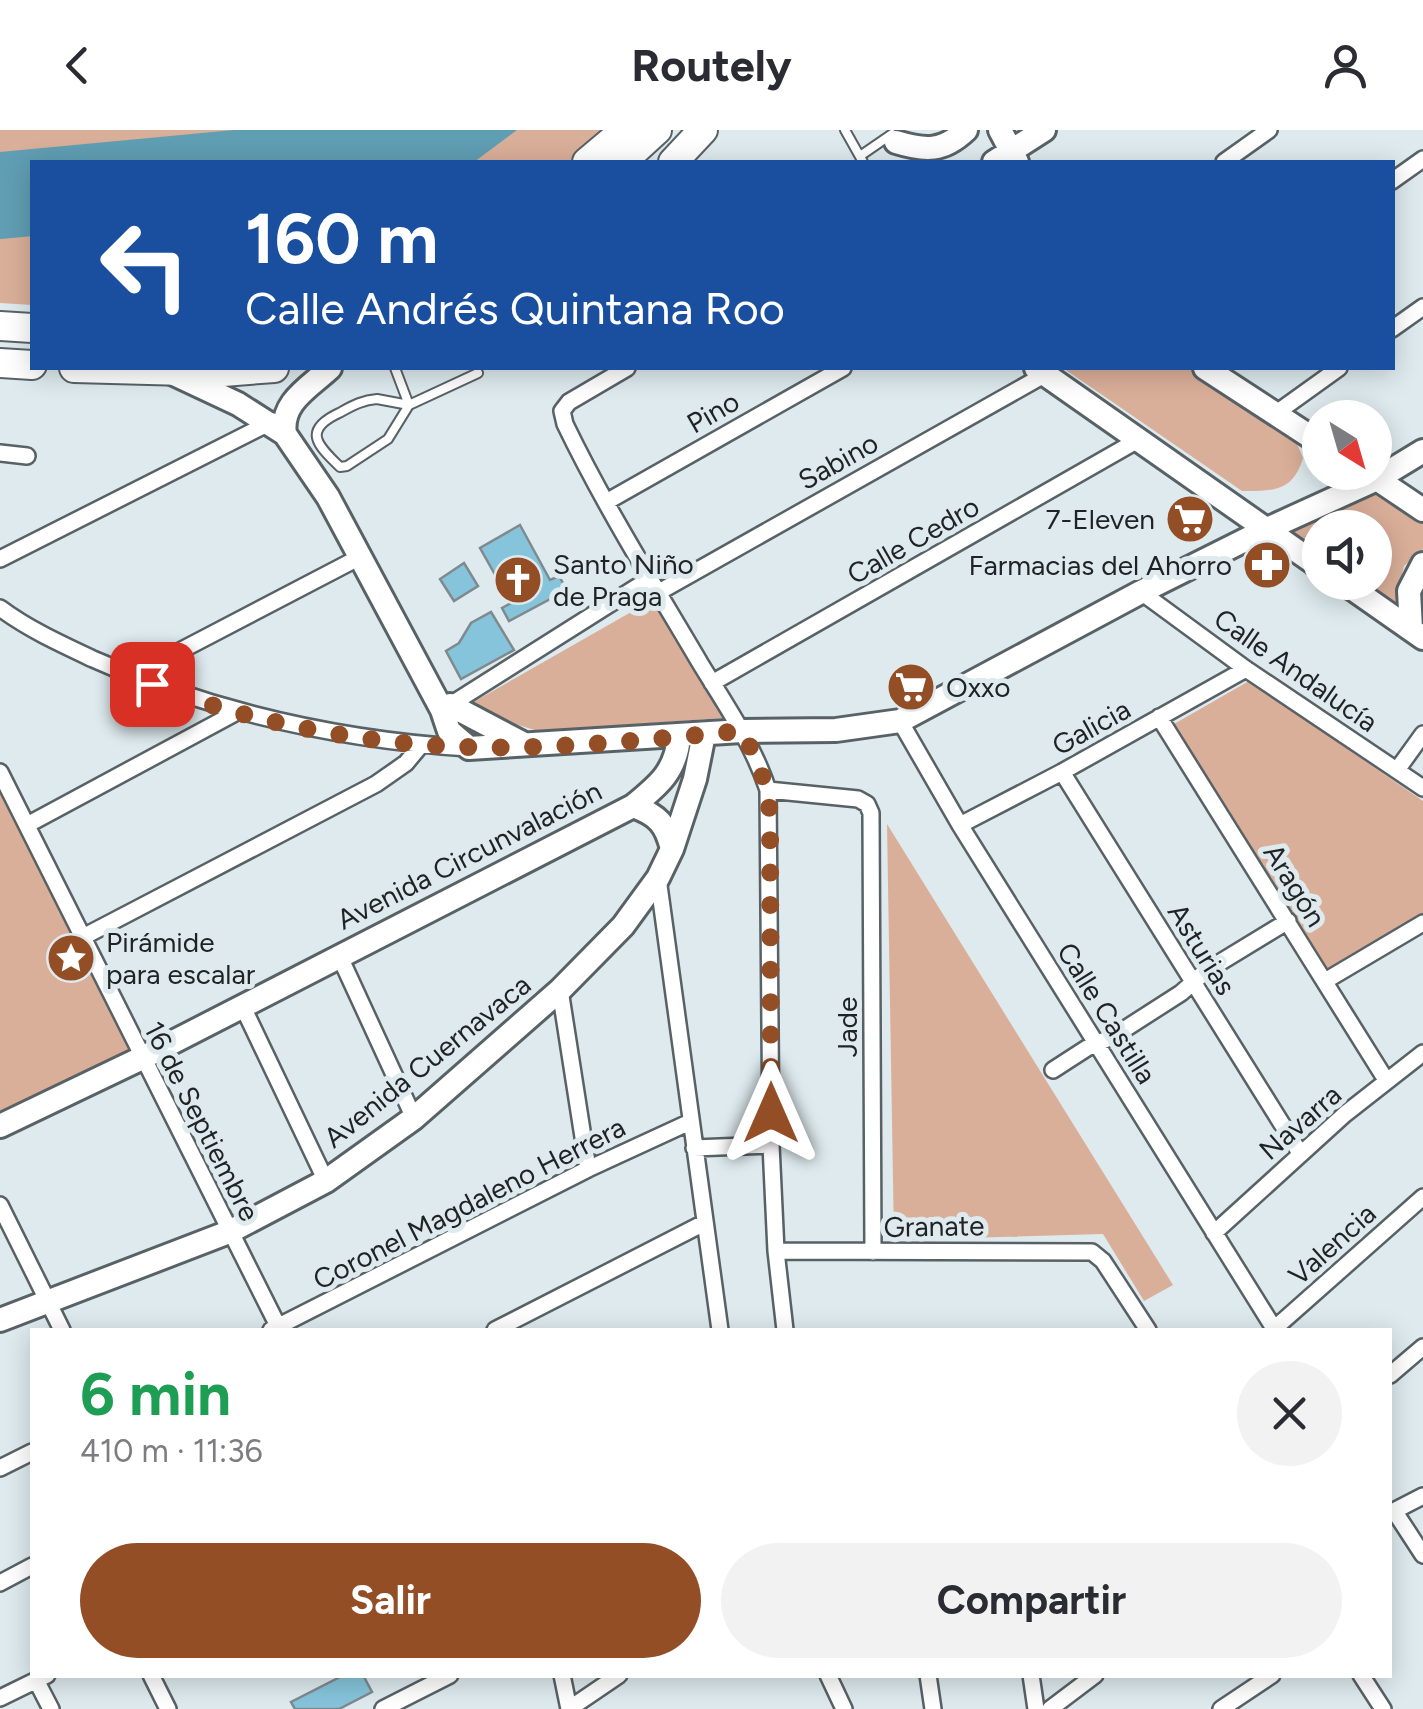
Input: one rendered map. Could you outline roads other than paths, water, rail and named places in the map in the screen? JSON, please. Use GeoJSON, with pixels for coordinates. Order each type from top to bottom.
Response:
{"type":"FeatureCollection","features":[{"type":"Feature","properties":{"kind":"highway"},"geometry":{"type":"LineString","coordinates":[[589,160],[625,130]]}},
{"type":"Feature","properties":{"kind":"highway"},"geometry":{"type":"LineString","coordinates":[[624,160],[657,130]]}},
{"type":"Feature","properties":{"kind":"highway"},"geometry":{"type":"LineString","coordinates":[[675,160],[703,130]]}},
{"type":"Feature","properties":{"kind":"highway"},"geometry":{"type":"LineString","coordinates":[[0,326],[30,328]]}},
{"type":"Feature","properties":{"kind":"highway"},"geometry":{"type":"LineString","coordinates":[[0,363],[30,365]]}},
{"type":"Feature","properties":{"kind":"highway"},"geometry":{"type":"LineString","coordinates":[[122,370],[248,370]]}},
{"type":"Feature","properties":{"kind":"street"},"geometry":{"type":"LineString","coordinates":[[896,142],[936,150],[966,130]]}},
{"type":"Feature","properties":{"kind":"street"},"geometry":{"type":"LineString","coordinates":[[1000,130],[1008,159],[1044,130]]}},
{"type":"Feature","properties":{"kind":"street"},"geometry":{"type":"LineString","coordinates":[[1227,160],[1269,130]]}},
{"type":"Feature","properties":{"kind":"street"},"geometry":{"type":"LineString","coordinates":[[1395,179],[1423,159]]}},
{"type":"Feature","properties":{"kind":"street"},"geometry":{"type":"LineString","coordinates":[[1395,327],[1423,307]]}},
{"type":"Feature","properties":{"kind":"street"},"geometry":{"type":"LineString","coordinates":[[0,559],[280,424],[289,405],[328,370]]}},
{"type":"Feature","properties":{"kind":"street"},"geometry":{"type":"LineString","coordinates":[[622,370],[580,394],[562,411],[565,424],[742,731],[768,790],[771,1145],[785,1328]]}},
{"type":"Feature","properties":{"kind":"street","name":"Pino"},"geometry":{"type":"LineString","coordinates":[[608,501],[838,370]]}},
{"type":"Feature","properties":{"kind":"street"},"geometry":{"type":"LineString","coordinates":[[1208,370],[1302,431]]}},
{"type":"Feature","properties":{"kind":"street"},"geometry":{"type":"LineString","coordinates":[[1275,414],[1337,370]]}},
{"type":"Feature","properties":{"kind":"street"},"geometry":{"type":"LineString","coordinates":[[1040,371],[1302,555]]}},
{"type":"Feature","properties":{"kind":"street","name":"Sabino"},"geometry":{"type":"LineString","coordinates":[[446,707],[655,585],[1040,371]]}},
{"type":"Feature","properties":{"kind":"street"},"geometry":{"type":"LineString","coordinates":[[170,372],[280,424],[328,497],[446,707],[449,731],[469,748]]}},
{"type":"Feature","properties":{"kind":"street","name":"Calle Cedro"},"geometry":{"type":"LineString","coordinates":[[712,683],[1138,440]]}},
{"type":"Feature","properties":{"kind":"street"},"geometry":{"type":"LineString","coordinates":[[1392,466],[1423,451]]}},
{"type":"Feature","properties":{"kind":"street"},"geometry":{"type":"LineString","coordinates":[[0,452],[27,456]]}},
{"type":"Feature","properties":{"kind":"street"},"geometry":{"type":"LineString","coordinates":[[1392,489],[1423,510]]}},
{"type":"Feature","properties":{"kind":"street"},"geometry":{"type":"LineString","coordinates":[[678,737],[742,731],[836,730],[900,721],[1141,592],[1344,490]]}},
{"type":"Feature","properties":{"kind":"street"},"geometry":{"type":"LineString","coordinates":[[132,676],[360,557]]}},
{"type":"Feature","properties":{"kind":"street"},"geometry":{"type":"LineString","coordinates":[[1417,633],[1410,591],[1423,564]]}},
{"type":"Feature","properties":{"kind":"street","name":"Calle Andalucía"},"geometry":{"type":"LineString","coordinates":[[1141,592],[1246,669],[1423,788]]}},
{"type":"Feature","properties":{"kind":"street"},"geometry":{"type":"LineString","coordinates":[[1368,600],[1417,633]]}},
{"type":"Feature","properties":{"kind":"street","name":"Avenida Circunvalación"},"geometry":{"type":"LineString","coordinates":[[0,608],[36,631],[132,676],[238,712],[338,734],[469,748],[678,737],[677,757],[670,772],[633,806],[338,954],[142,1058],[0,1126]]}},
{"type":"Feature","properties":{"kind":"street","name":"Galicia"},"geometry":{"type":"LineString","coordinates":[[960,825],[1246,669]]}},
{"type":"Feature","properties":{"kind":"street"},"geometry":{"type":"LineString","coordinates":[[446,707],[527,746]]}},
{"type":"Feature","properties":{"kind":"street"},"geometry":{"type":"LineString","coordinates":[[27,825],[238,712]]}},
{"type":"Feature","properties":{"kind":"street","name":"Aragón"},"geometry":{"type":"LineString","coordinates":[[1160,716],[1386,1080]]}},
{"type":"Feature","properties":{"kind":"street","name":"Calle Castilla"},"geometry":{"type":"LineString","coordinates":[[900,721],[960,825],[1274,1328]]}},
{"type":"Feature","properties":{"kind":"street","name":"Avenida Cuernavaca"},"geometry":{"type":"LineString","coordinates":[[0,1320],[229,1232],[326,1181],[414,1118],[560,990],[623,926],[658,878],[672,849],[695,779],[704,734]]}},
{"type":"Feature","properties":{"kind":"street"},"geometry":{"type":"LineString","coordinates":[[1397,770],[1423,734]]}},
{"type":"Feature","properties":{"kind":"street"},"geometry":{"type":"LineString","coordinates":[[83,937],[376,784],[406,763],[421,744]]}},
{"type":"Feature","properties":{"kind":"street","name":"16 de Septiembre"},"geometry":{"type":"LineString","coordinates":[[0,772],[276,1328]]}},
{"type":"Feature","properties":{"kind":"street","name":"Asturias"},"geometry":{"type":"LineString","coordinates":[[1062,772],[1300,1153]]}},
{"type":"Feature","properties":{"kind":"street","name":"Jade"},"geometry":{"type":"LineString","coordinates":[[768,790],[858,799],[867,804],[871,813],[873,1252]]}},
{"type":"Feature","properties":{"kind":"street"},"geometry":{"type":"LineString","coordinates":[[633,806],[661,820],[672,849]]}},
{"type":"Feature","properties":{"kind":"street"},"geometry":{"type":"LineString","coordinates":[[658,878],[720,1328]]}},
{"type":"Feature","properties":{"kind":"street"},"geometry":{"type":"LineString","coordinates":[[1053,1070],[1288,921]]}},
{"type":"Feature","properties":{"kind":"street"},"geometry":{"type":"LineString","coordinates":[[1326,981],[1420,929]]}},
{"type":"Feature","properties":{"kind":"street"},"geometry":{"type":"LineString","coordinates":[[338,954],[414,1118]]}},
{"type":"Feature","properties":{"kind":"street"},"geometry":{"type":"LineString","coordinates":[[560,990],[588,1169]]}},
{"type":"Feature","properties":{"kind":"street"},"geometry":{"type":"LineString","coordinates":[[242,1005],[326,1181]]}},
{"type":"Feature","properties":{"kind":"street","name":"Navarra"},"geometry":{"type":"LineString","coordinates":[[1214,1233],[1300,1153],[1423,1053]]}},
{"type":"Feature","properties":{"kind":"street","name":"Coronel Magdaleno Herrera"},"geometry":{"type":"LineString","coordinates":[[278,1328],[588,1169],[690,1122]]}},
{"type":"Feature","properties":{"kind":"street"},"geometry":{"type":"LineString","coordinates":[[694,1148],[771,1145]]}},
{"type":"Feature","properties":{"kind":"street","name":"Valencia"},"geometry":{"type":"LineString","coordinates":[[1277,1328],[1423,1196]]}},
{"type":"Feature","properties":{"kind":"street"},"geometry":{"type":"LineString","coordinates":[[0,1205],[61,1328]]}},
{"type":"Feature","properties":{"kind":"street"},"geometry":{"type":"LineString","coordinates":[[500,1328],[704,1224]]}},
{"type":"Feature","properties":{"kind":"street","name":"Granate"},"geometry":{"type":"LineString","coordinates":[[776,1251],[1092,1252],[1103,1261],[1147,1328]]}},
{"type":"Feature","properties":{"kind":"street"},"geometry":{"type":"LineString","coordinates":[[1392,1374],[1423,1347]]}},
{"type":"Feature","properties":{"kind":"street"},"geometry":{"type":"LineString","coordinates":[[0,1468],[30,1453]]}},
{"type":"Feature","properties":{"kind":"street"},"geometry":{"type":"LineString","coordinates":[[1423,1496],[1392,1512],[1423,1554]]}},
{"type":"Feature","properties":{"kind":"street"},"geometry":{"type":"LineString","coordinates":[[0,1582],[30,1567]]}},
{"type":"Feature","properties":{"kind":"street"},"geometry":{"type":"LineString","coordinates":[[0,1698],[42,1678],[51,1709]]}},
{"type":"Feature","properties":{"kind":"street"},"geometry":{"type":"LineString","coordinates":[[152,1678],[168,1709]]}},
{"type":"Feature","properties":{"kind":"street"},"geometry":{"type":"LineString","coordinates":[[383,1709],[444,1678]]}},
{"type":"Feature","properties":{"kind":"street"},"geometry":{"type":"LineString","coordinates":[[563,1678],[569,1709],[615,1678]]}},
{"type":"Feature","properties":{"kind":"street"},"geometry":{"type":"LineString","coordinates":[[829,1678],[844,1709]]}},
{"type":"Feature","properties":{"kind":"street"},"geometry":{"type":"LineString","coordinates":[[928,1678],[933,1709]]}},
{"type":"Feature","properties":{"kind":"street"},"geometry":{"type":"LineString","coordinates":[[1031,1678],[1036,1709]]}},
{"type":"Feature","properties":{"kind":"street"},"geometry":{"type":"LineString","coordinates":[[1050,1709],[1091,1678]]}},
{"type":"Feature","properties":{"kind":"street"},"geometry":{"type":"LineString","coordinates":[[1222,1709],[1268,1678]]}},
{"type":"Feature","properties":{"kind":"street"},"geometry":{"type":"LineString","coordinates":[[1364,1678],[1383,1709]]}},
{"type":"Feature","properties":{"kind":"lane"},"geometry":{"type":"LineString","coordinates":[[845,130],[862,159],[896,142]]}},
{"type":"Feature","properties":{"kind":"lane"},"geometry":{"type":"LineString","coordinates":[[397,370],[408,404],[388,438],[340,467],[316,436],[321,422],[364,400],[377,398],[408,404],[478,374]]}},
{"type":"Feature","properties":{"kind":"water"},"geometry":{"type":"Polygon","coordinates":[[[234,130],[517,130],[477,160],[30,160],[30,219],[0,218],[0,152],[234,130]]]}},
{"type":"Feature","properties":{"kind":"waterway"},"geometry":{"type":"LineString","coordinates":[[0,225],[30,222]]}},
{"type":"Feature","properties":{"kind":"place","name":"7-Eleven"},"geometry":{"type":"Point","coordinates":[1190,519]}},
{"type":"Feature","properties":{"kind":"place","name":"Farmacias del Ahorro"},"geometry":{"type":"Point","coordinates":[1267,565]}},
{"type":"Feature","properties":{"kind":"place","name":"Santo Niño de Praga"},"geometry":{"type":"Point","coordinates":[518,580]}},
{"type":"Feature","properties":{"kind":"place","name":"Oxxo"},"geometry":{"type":"Point","coordinates":[911,687]}},
{"type":"Feature","properties":{"kind":"place","name":"Pirámide para escalar"},"geometry":{"type":"Point","coordinates":[71,958]}}]}
